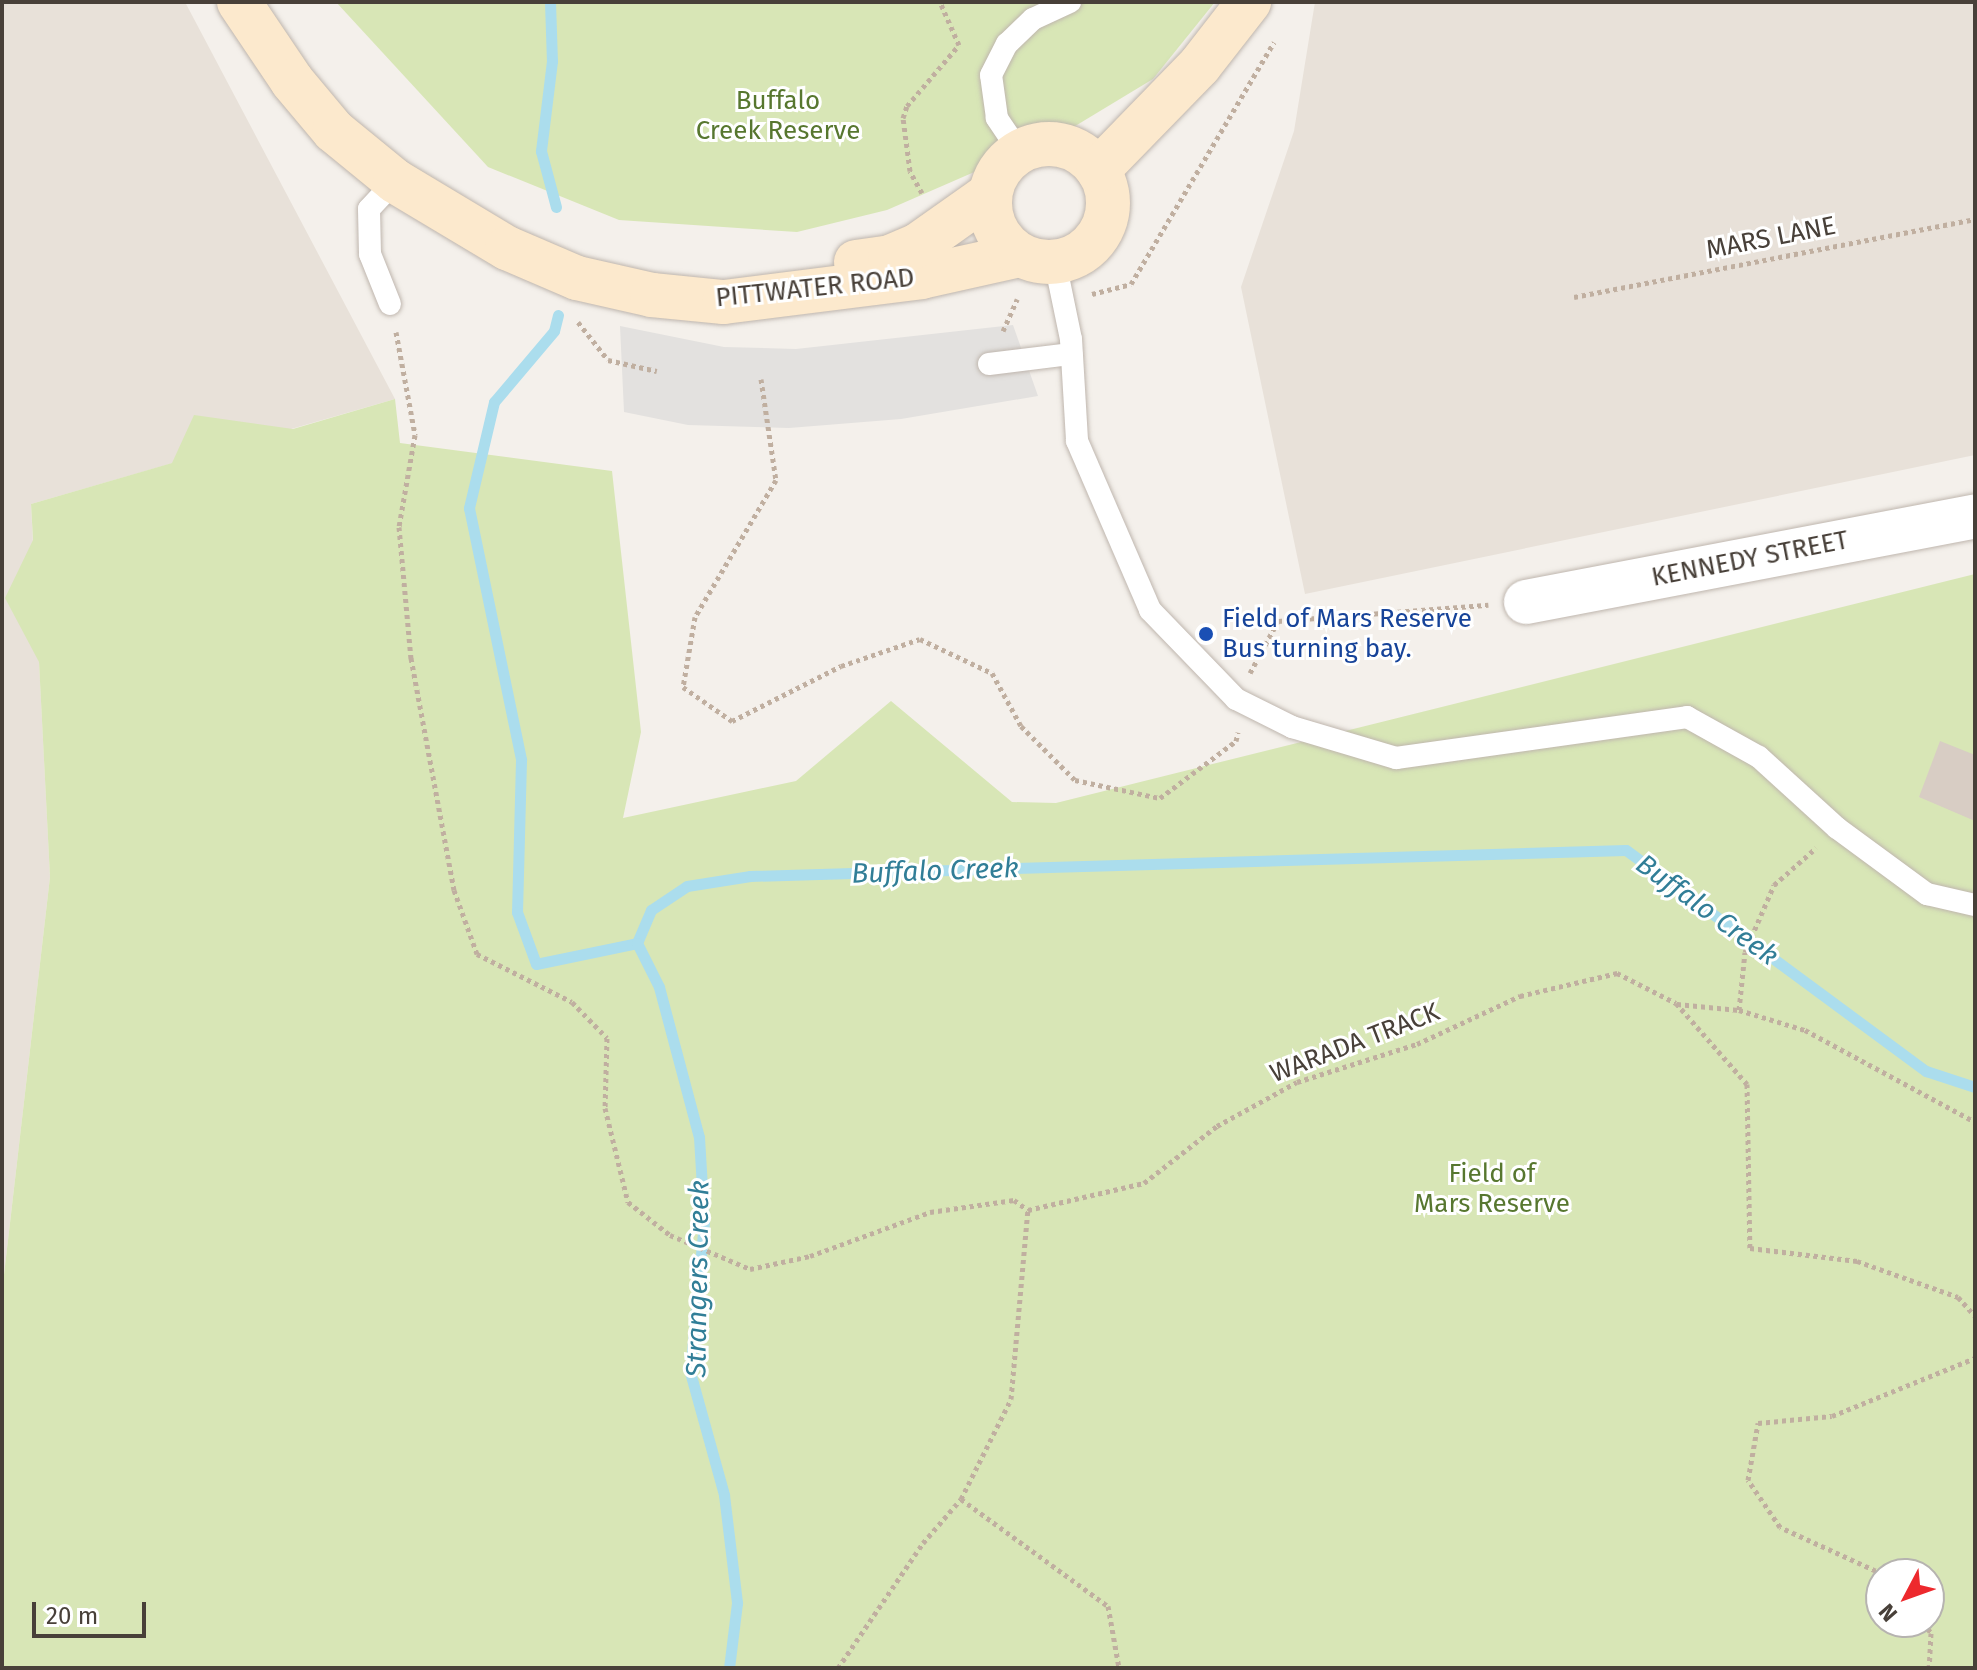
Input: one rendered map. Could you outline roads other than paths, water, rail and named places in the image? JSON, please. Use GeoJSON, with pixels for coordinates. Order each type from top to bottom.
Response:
{"type":"FeatureCollection","features":[{"type":"Feature","properties":{"kind":"main road","name":"PITTWATER ROAD"},"geometry":{"type":"LineString","coordinates":[[239,2],[292,81],[334,131],[395,181],[507,248],[577,278],[652,295],[724,302],[824,292],[1037,258]]}},
{"type":"Feature","properties":{"kind":"main road","name":"PITTWATER ROAD"},"geometry":{"type":"LineString","coordinates":[[267,2],[309,65],[350,111],[457,198],[541,242],[712,278],[772,275],[890,257],[944,230],[990,194]]}},
{"type":"Feature","properties":{"kind":"main road"},"geometry":{"type":"LineString","coordinates":[[1098,170],[1200,65],[1265,14]]}},
{"type":"Feature","properties":{"kind":"main road"},"geometry":{"type":"LineString","coordinates":[[1053,144],[1071,148],[1098,170],[1108,203],[1106,220],[1087,249],[1037,258],[996,229],[990,194],[995,177],[1019,151],[1053,144]]}},
{"type":"Feature","properties":{"kind":"street","name":"KENNEDY STREET"},"geometry":{"type":"LineString","coordinates":[[1526,602],[1975,516]]}},
{"type":"Feature","properties":{"kind":"lane"},"geometry":{"type":"LineString","coordinates":[[1019,151],[997,118],[991,75],[1007,44],[1033,19],[1070,2]]}},
{"type":"Feature","properties":{"kind":"lane"},"geometry":{"type":"LineString","coordinates":[[390,304],[370,254],[369,209],[395,181]]}},
{"type":"Feature","properties":{"kind":"lane"},"geometry":{"type":"LineString","coordinates":[[1037,258],[1071,354],[1077,441],[1150,610],[1240,701],[1292,727],[1396,758],[1687,717],[1759,757],[1837,828],[1927,894],[1975,905]]}},
{"type":"Feature","properties":{"kind":"lane"},"geometry":{"type":"LineString","coordinates":[[989,364],[1071,354]]}},
{"type":"Feature","properties":{"kind":"waterway","name":"Buffalo Creek"},"geometry":{"type":"LineString","coordinates":[[550,2],[552,61],[541,151],[556,207]]}},
{"type":"Feature","properties":{"kind":"waterway","name":"Buffalo Creek"},"geometry":{"type":"LineString","coordinates":[[558,315],[554,331],[494,402],[469,508],[521,760],[517,912],[536,964],[637,943]]}},
{"type":"Feature","properties":{"kind":"waterway","name":"Buffalo Creek"},"geometry":{"type":"LineString","coordinates":[[637,943],[651,910],[687,886],[750,876],[1626,850],[1926,1071],[1975,1087]]}},
{"type":"Feature","properties":{"kind":"waterway","name":"Strangers Creek"},"geometry":{"type":"LineString","coordinates":[[637,943],[659,987],[699,1137],[704,1222],[690,1372],[724,1495],[737,1603],[729,1668]]}},
{"type":"Feature","properties":{"kind":"place","name":"Field of Mars Reserve Bus turning bay."},"geometry":{"type":"Point","coordinates":[1206,634]}},
{"type":"Feature","properties":{"kind":"park label","name":"Buffalo Creek Reserve"},"geometry":{"type":"Point","coordinates":[778,116]}},
{"type":"Feature","properties":{"kind":"park label","name":"Field of Mars Reserve"},"geometry":{"type":"Point","coordinates":[1492,1189]}}]}
